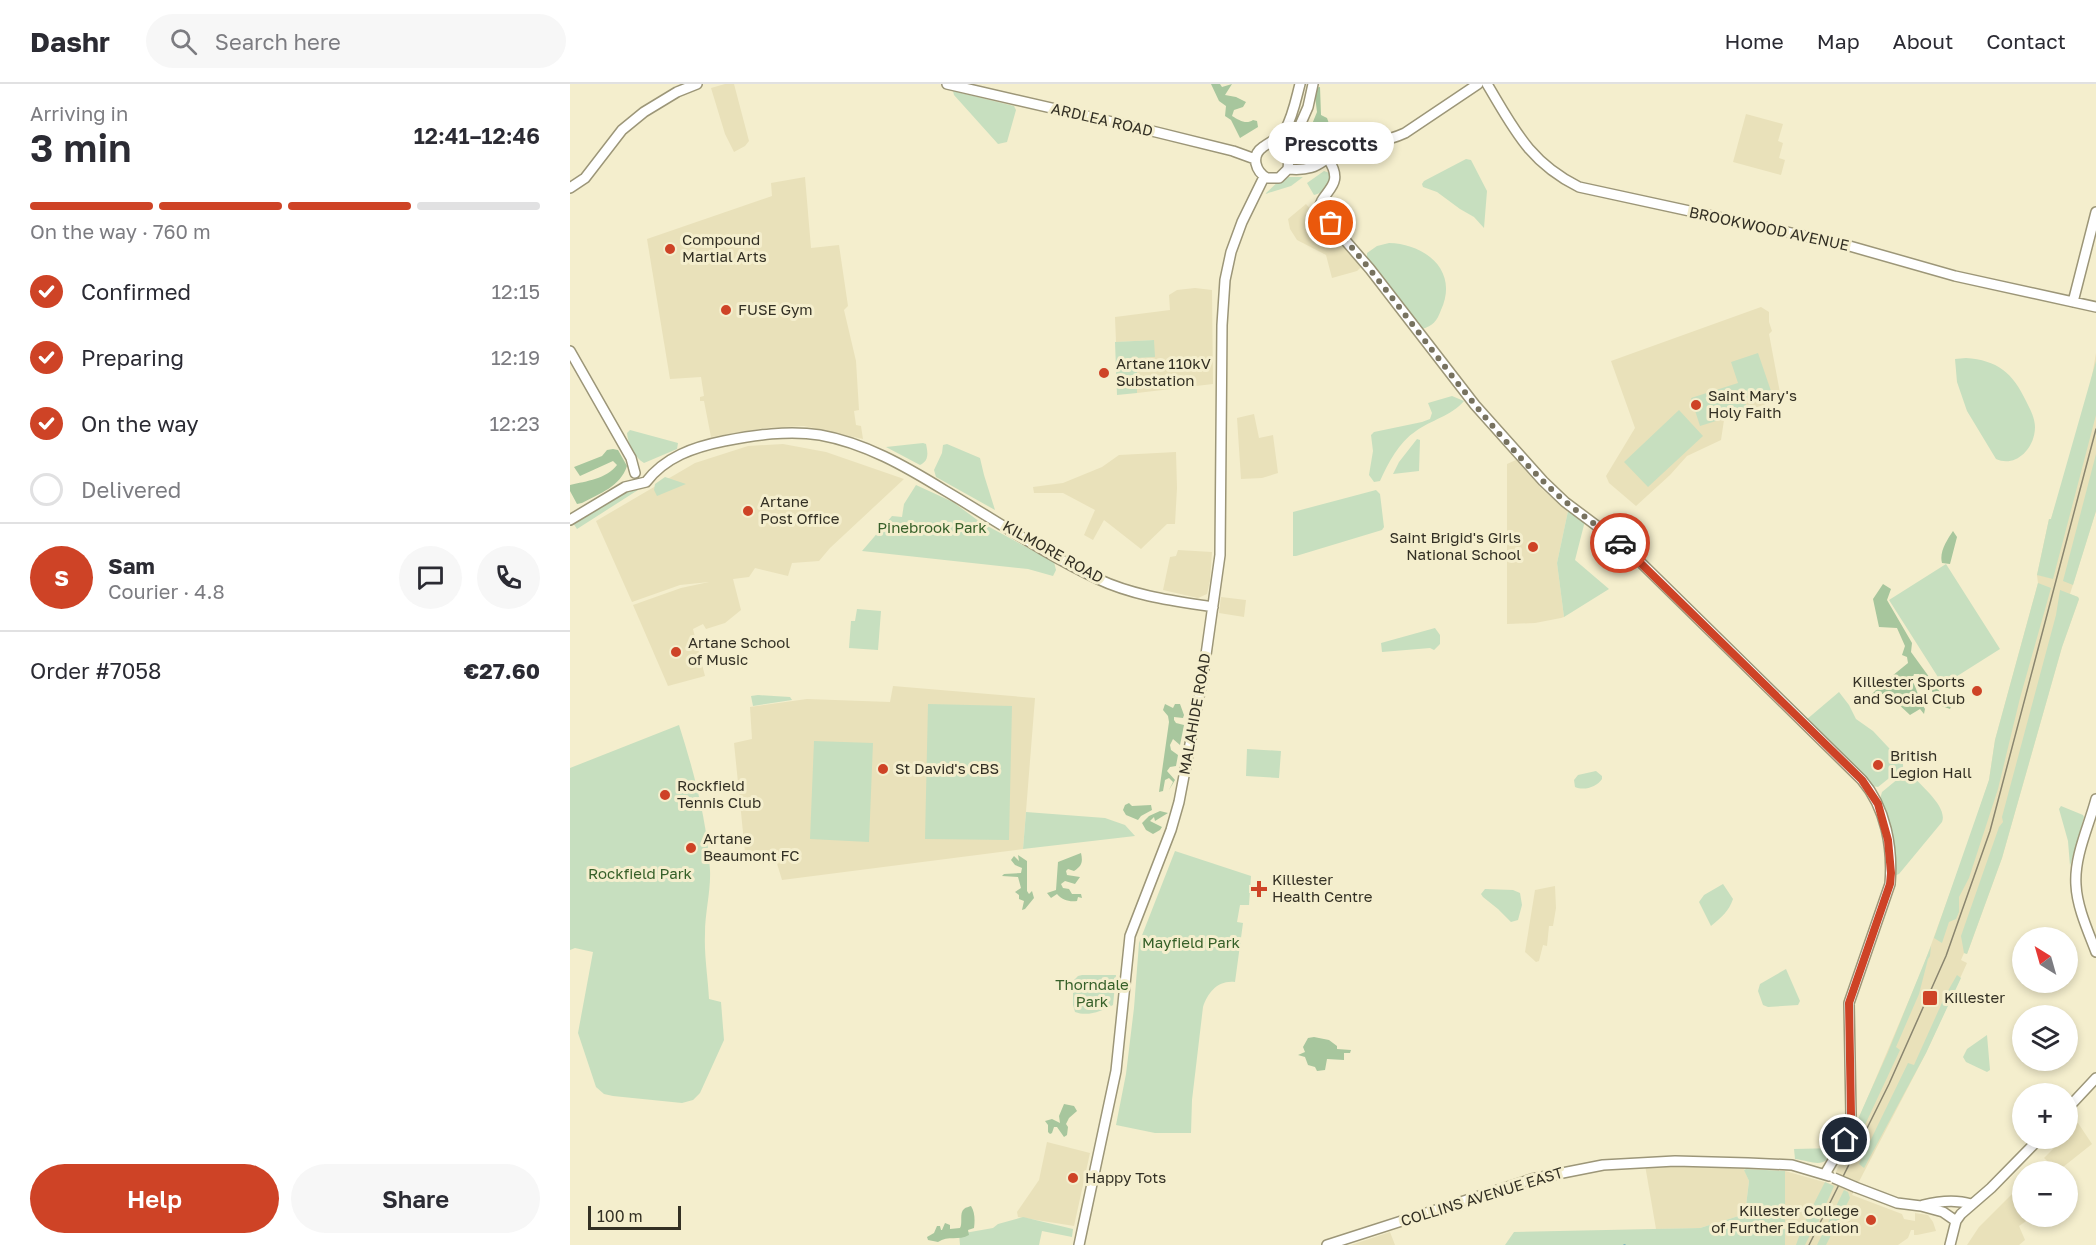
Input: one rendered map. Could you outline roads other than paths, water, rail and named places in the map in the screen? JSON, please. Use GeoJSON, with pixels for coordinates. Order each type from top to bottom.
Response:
{"type":"FeatureCollection","features":[{"type":"Feature","properties":{"kind":"main road"},"geometry":{"type":"LineString","coordinates":[[570,188],[585,178],[622,130],[644,112],[676,92],[697,84]]}},
{"type":"Feature","properties":{"kind":"main road","name":"ARDLEA ROAD"},"geometry":{"type":"LineString","coordinates":[[947,84],[1156,132],[1233,151],[1255,159]]}},
{"type":"Feature","properties":{"kind":"main road"},"geometry":{"type":"LineString","coordinates":[[1300,84],[1287,127],[1281,135],[1260,150],[1255,159],[1257,170],[1264,177],[1279,178],[1288,169],[1290,147],[1308,107],[1313,84]]}},
{"type":"Feature","properties":{"kind":"main road"},"geometry":{"type":"LineString","coordinates":[[1288,169],[1316,168],[1343,151],[1392,139],[1405,133],[1478,84]]}},
{"type":"Feature","properties":{"kind":"main road","name":"BROOKWOOD AVENUE"},"geometry":{"type":"LineString","coordinates":[[1487,84],[1521,140],[1533,155],[1559,177],[1579,187],[1846,245],[1955,276],[2096,307]]}},
{"type":"Feature","properties":{"kind":"main road"},"geometry":{"type":"LineString","coordinates":[[1269,144],[1281,146],[1289,156]]}},
{"type":"Feature","properties":{"kind":"main road"},"geometry":{"type":"LineString","coordinates":[[1328,159],[1334,168],[1335,176],[1333,186],[1320,204],[1319,210],[1370,269],[1475,405],[1516,452],[1564,501],[1625,547],[1870,789],[1878,804],[1888,840],[1890,884],[1852,991],[1849,1012],[1851,1115],[1845,1140],[1830,1176]]}},
{"type":"Feature","properties":{"kind":"main road","name":"MALAHIDE ROAD"},"geometry":{"type":"LineString","coordinates":[[1079,1245],[1116,1071],[1130,936],[1171,830],[1179,802],[1198,705],[1220,555],[1222,335],[1226,280],[1242,222],[1264,177]]}},
{"type":"Feature","properties":{"kind":"main road"},"geometry":{"type":"LineString","coordinates":[[2073,302],[2096,212]]}},
{"type":"Feature","properties":{"kind":"main road"},"geometry":{"type":"LineString","coordinates":[[570,351],[641,474]]}},
{"type":"Feature","properties":{"kind":"main road","name":"KILMORE ROAD"},"geometry":{"type":"LineString","coordinates":[[570,520],[625,487],[641,474],[690,451],[720,442],[755,436],[791,433],[818,435],[868,449],[910,469],[1101,580],[1152,596],[1213,607]]}},
{"type":"Feature","properties":{"kind":"main road"},"geometry":{"type":"LineString","coordinates":[[1201,605],[1210,628]]}},
{"type":"Feature","properties":{"kind":"main road"},"geometry":{"type":"LineString","coordinates":[[2096,799],[2078,862],[2076,884],[2096,952]]}},
{"type":"Feature","properties":{"kind":"main road"},"geometry":{"type":"LineString","coordinates":[[2078,1097],[2095,1079]]}},
{"type":"Feature","properties":{"kind":"main road"},"geometry":{"type":"LineString","coordinates":[[1950,1245],[1956,1221],[2029,1149]]}},
{"type":"Feature","properties":{"kind":"main road","name":"COLLINS AVENUE EAST"},"geometry":{"type":"LineString","coordinates":[[1327,1245],[1506,1187],[1569,1170],[1604,1165],[1671,1161],[1792,1165],[1830,1176],[1897,1203],[1943,1212],[1956,1221]]}},
{"type":"Feature","properties":{"kind":"main road","name":"COLLINS AVENUE EAST"},"geometry":{"type":"LineString","coordinates":[[1921,1206],[1939,1201],[1961,1201],[1971,1204]]}},
{"type":"Feature","properties":{"kind":"railway"},"geometry":{"type":"LineString","coordinates":[[1809,1245],[1889,1084],[1946,956],[1990,831],[2096,429]]}},
{"type":"Feature","properties":{"kind":"place","name":"Prescotts"},"geometry":{"type":"Point","coordinates":[1331,223]}},
{"type":"Feature","properties":{"kind":"place","name":"Compound Martial Arts"},"geometry":{"type":"Point","coordinates":[670,249]}},
{"type":"Feature","properties":{"kind":"place","name":"FUSE Gym"},"geometry":{"type":"Point","coordinates":[726,310]}},
{"type":"Feature","properties":{"kind":"place","name":"Artane 110kV Substation"},"geometry":{"type":"Point","coordinates":[1104,373]}},
{"type":"Feature","properties":{"kind":"place","name":"Saint Mary's Holy Faith"},"geometry":{"type":"Point","coordinates":[1696,405]}},
{"type":"Feature","properties":{"kind":"place","name":"Artane Post Office"},"geometry":{"type":"Point","coordinates":[748,511]}},
{"type":"Feature","properties":{"kind":"place","name":"Saint Brigid's Girls National School"},"geometry":{"type":"Point","coordinates":[1533,547]}},
{"type":"Feature","properties":{"kind":"place","name":"Artane School of Music"},"geometry":{"type":"Point","coordinates":[676,652]}},
{"type":"Feature","properties":{"kind":"place","name":"Killester Sports and Social Club"},"geometry":{"type":"Point","coordinates":[1977,691]}},
{"type":"Feature","properties":{"kind":"place","name":"British Legion Hall"},"geometry":{"type":"Point","coordinates":[1878,765]}},
{"type":"Feature","properties":{"kind":"place","name":"St David's CBS"},"geometry":{"type":"Point","coordinates":[883,769]}},
{"type":"Feature","properties":{"kind":"place","name":"Rockfield Tennis Club"},"geometry":{"type":"Point","coordinates":[665,795]}},
{"type":"Feature","properties":{"kind":"place","name":"Artane Beaumont FC"},"geometry":{"type":"Point","coordinates":[691,848]}},
{"type":"Feature","properties":{"kind":"place","name":"Killester Health Centre"},"geometry":{"type":"Point","coordinates":[1259,889]}},
{"type":"Feature","properties":{"kind":"place","name":"Killester"},"geometry":{"type":"Point","coordinates":[1930,998]}},
{"type":"Feature","properties":{"kind":"place","name":"Happy Tots"},"geometry":{"type":"Point","coordinates":[1073,1178]}},
{"type":"Feature","properties":{"kind":"place","name":"Killester College of Further Education"},"geometry":{"type":"Point","coordinates":[1871,1220]}},
{"type":"Feature","properties":{"kind":"park label","name":"Pinebrook Park"},"geometry":{"type":"Point","coordinates":[932,528]}},
{"type":"Feature","properties":{"kind":"park label","name":"Rockfield Park"},"geometry":{"type":"Point","coordinates":[640,874]}},
{"type":"Feature","properties":{"kind":"park label","name":"Mayfield Park"},"geometry":{"type":"Point","coordinates":[1191,943]}},
{"type":"Feature","properties":{"kind":"park label","name":"Thorndale Park"},"geometry":{"type":"Point","coordinates":[1092,994]}}]}
